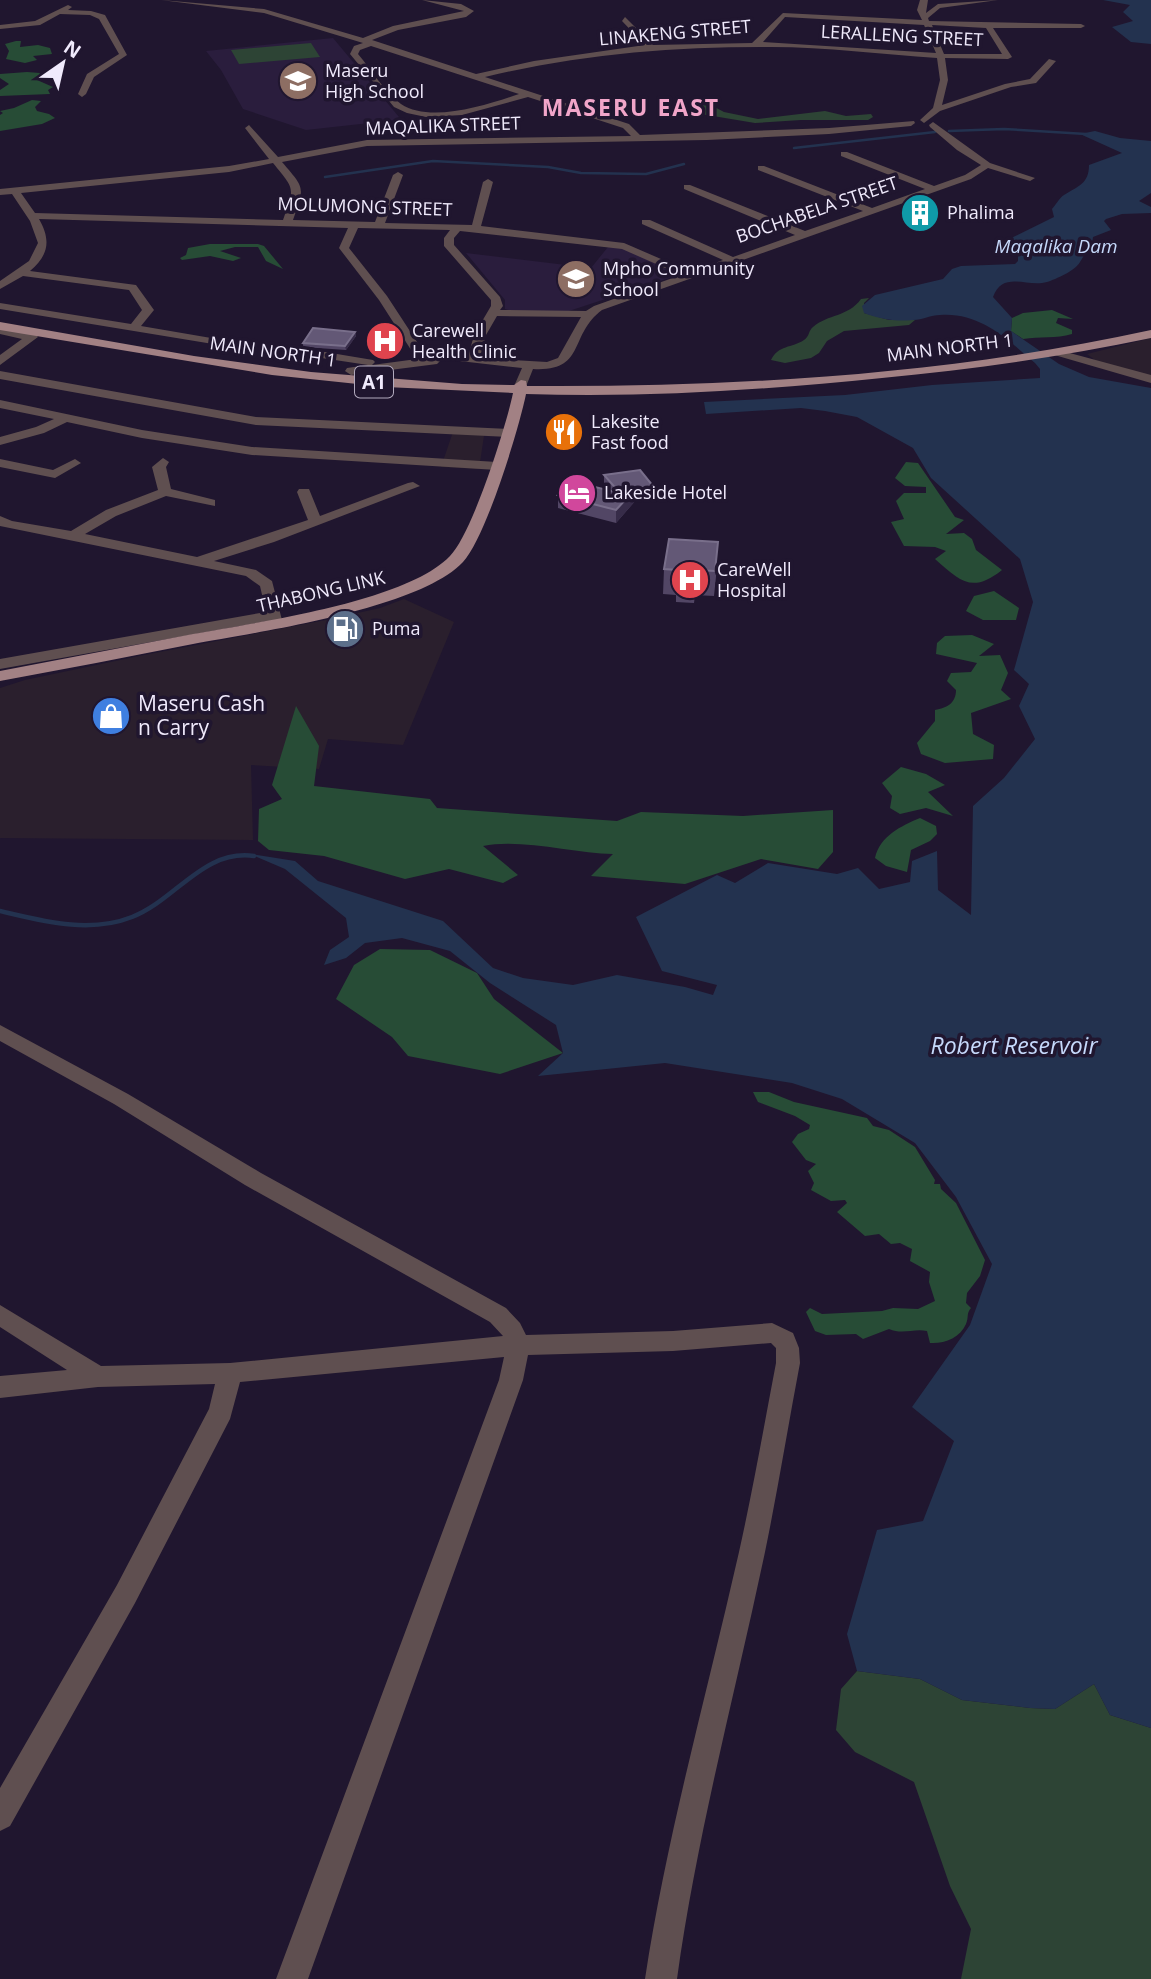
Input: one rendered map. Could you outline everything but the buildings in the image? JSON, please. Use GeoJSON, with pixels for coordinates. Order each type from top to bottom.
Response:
{"type":"FeatureCollection","features":[{"type":"Feature","properties":{"kind":"main road","name":"MAIN NORTH 1"},"geometry":{"type":"LineString","coordinates":[[0,320],[216,356],[520,387]]}},
{"type":"Feature","properties":{"kind":"main road","name":"MAIN NORTH 1"},"geometry":{"type":"LineString","coordinates":[[0,329],[309,376],[612,392],[874,376],[1018,358],[1151,334]]}},
{"type":"Feature","properties":{"kind":"main road","name":"THABONG LINK"},"geometry":{"type":"LineString","coordinates":[[0,676],[412,589],[447,569],[458,558],[475,528],[514,420],[520,387]]}},
{"type":"Feature","properties":{"kind":"street"},"geometry":{"type":"LineString","coordinates":[[165,0],[264,11],[370,41],[472,78],[626,126],[634,132],[636,138]]}},
{"type":"Feature","properties":{"kind":"street"},"geometry":{"type":"LineString","coordinates":[[227,8],[245,0]]}},
{"type":"Feature","properties":{"kind":"street"},"geometry":{"type":"LineString","coordinates":[[426,0],[467,8],[470,11],[463,15],[396,28],[357,48],[354,54],[397,105],[406,111],[438,113],[475,110],[528,94]]}},
{"type":"Feature","properties":{"kind":"street"},"geometry":{"type":"LineString","coordinates":[[924,0],[924,17],[941,57],[944,81],[937,109],[925,125],[987,165],[1030,178]]}},
{"type":"Feature","properties":{"kind":"street"},"geometry":{"type":"LineString","coordinates":[[924,17],[938,6],[994,0]]}},
{"type":"Feature","properties":{"kind":"street"},"geometry":{"type":"LineString","coordinates":[[0,27],[28,25],[73,4]]}},
{"type":"Feature","properties":{"kind":"street"},"geometry":{"type":"LineString","coordinates":[[59,12],[91,13],[102,17],[123,55],[90,76],[82,94]]}},
{"type":"Feature","properties":{"kind":"street","name":"LINAKENG STREET"},"geometry":{"type":"LineString","coordinates":[[472,78],[534,63],[651,47],[759,44],[783,15],[924,17],[988,26],[1081,26]]}},
{"type":"Feature","properties":{"kind":"street"},"geometry":{"type":"LineString","coordinates":[[625,19],[651,47]]}},
{"type":"Feature","properties":{"kind":"street","name":"LERALLENG STREET"},"geometry":{"type":"LineString","coordinates":[[759,44],[941,57],[1008,57],[988,26]]}},
{"type":"Feature","properties":{"kind":"street"},"geometry":{"type":"LineString","coordinates":[[937,109],[963,104],[1012,82],[1032,81],[1052,61]]}},
{"type":"Feature","properties":{"kind":"street","name":"MAQALIKA STREET"},"geometry":{"type":"LineString","coordinates":[[0,192],[17,195],[181,175],[277,162],[367,143],[795,134],[925,125]]}},
{"type":"Feature","properties":{"kind":"street"},"geometry":{"type":"LineString","coordinates":[[248,128],[290,177],[298,193],[287,223]]}},
{"type":"Feature","properties":{"kind":"street"},"geometry":{"type":"LineString","coordinates":[[844,154],[933,189]]}},
{"type":"Feature","properties":{"kind":"street","name":"BOCHABELA STREET"},"geometry":{"type":"LineString","coordinates":[[585,314],[687,274],[980,172],[987,165]]}},
{"type":"Feature","properties":{"kind":"street"},"geometry":{"type":"LineString","coordinates":[[761,168],[869,210]]}},
{"type":"Feature","properties":{"kind":"street"},"geometry":{"type":"LineString","coordinates":[[379,225],[398,175]]}},
{"type":"Feature","properties":{"kind":"street"},"geometry":{"type":"LineString","coordinates":[[475,228],[480,220],[488,182]]}},
{"type":"Feature","properties":{"kind":"street"},"geometry":{"type":"LineString","coordinates":[[687,187],[802,234]]}},
{"type":"Feature","properties":{"kind":"street"},"geometry":{"type":"LineString","coordinates":[[0,201],[17,195],[34,216],[45,241],[23,272],[0,286]]}},
{"type":"Feature","properties":{"kind":"street","name":"MOLUMONG STREET"},"geometry":{"type":"LineString","coordinates":[[34,216],[475,228],[624,246],[687,274]]}},
{"type":"Feature","properties":{"kind":"street"},"geometry":{"type":"LineString","coordinates":[[646,222],[730,259]]}},
{"type":"Feature","properties":{"kind":"street"},"geometry":{"type":"LineString","coordinates":[[355,224],[344,248],[383,298],[417,351]]}},
{"type":"Feature","properties":{"kind":"street"},"geometry":{"type":"LineString","coordinates":[[457,228],[447,243],[496,299],[494,313],[480,335],[473,360]]}},
{"type":"Feature","properties":{"kind":"street"},"geometry":{"type":"LineString","coordinates":[[23,272],[132,287],[148,310],[134,329]]}},
{"type":"Feature","properties":{"kind":"street"},"geometry":{"type":"LineString","coordinates":[[0,306],[213,341]]}},
{"type":"Feature","properties":{"kind":"street"},"geometry":{"type":"LineString","coordinates":[[319,355],[377,362],[398,360],[417,351],[473,360],[529,365],[557,364],[569,354],[572,338],[585,314],[494,313]]}},
{"type":"Feature","properties":{"kind":"street"},"geometry":{"type":"LineString","coordinates":[[0,329],[32,337],[0,361]]}},
{"type":"Feature","properties":{"kind":"street"},"geometry":{"type":"LineString","coordinates":[[1053,352],[1151,379]]}},
{"type":"Feature","properties":{"kind":"street"},"geometry":{"type":"LineString","coordinates":[[351,371],[438,360],[473,360]]}},
{"type":"Feature","properties":{"kind":"street"},"geometry":{"type":"LineString","coordinates":[[520,387],[529,365]]}},
{"type":"Feature","properties":{"kind":"street"},"geometry":{"type":"LineString","coordinates":[[0,375],[256,421],[509,433]]}},
{"type":"Feature","properties":{"kind":"street"},"geometry":{"type":"LineString","coordinates":[[0,404],[68,416],[142,434],[252,451],[497,466]]}},
{"type":"Feature","properties":{"kind":"street"},"geometry":{"type":"LineString","coordinates":[[0,441],[40,430],[68,416]]}},
{"type":"Feature","properties":{"kind":"street"},"geometry":{"type":"LineString","coordinates":[[0,463],[55,474],[75,463]]}},
{"type":"Feature","properties":{"kind":"street"},"geometry":{"type":"LineString","coordinates":[[163,463],[159,467],[165,492]]}},
{"type":"Feature","properties":{"kind":"street"},"geometry":{"type":"LineString","coordinates":[[198,561],[269,539],[413,486]]}},
{"type":"Feature","properties":{"kind":"street"},"geometry":{"type":"LineString","coordinates":[[73,536],[111,513],[165,492],[210,503]]}},
{"type":"Feature","properties":{"kind":"street"},"geometry":{"type":"LineString","coordinates":[[304,492],[315,520]]}},
{"type":"Feature","properties":{"kind":"street"},"geometry":{"type":"LineString","coordinates":[[0,664],[275,619],[267,584],[251,573],[73,536],[3,525]]}},
{"type":"Feature","properties":{"kind":"street"},"geometry":{"type":"LineString","coordinates":[[0,1032],[121,1099],[253,1179],[498,1315],[512,1330],[518,1345],[511,1380],[480,1468],[292,1979]]}},
{"type":"Feature","properties":{"kind":"street"},"geometry":{"type":"LineString","coordinates":[[0,1315],[98,1377]]}},
{"type":"Feature","properties":{"kind":"street"},"geometry":{"type":"LineString","coordinates":[[0,1387],[98,1377],[230,1373],[518,1345],[673,1341],[772,1334],[782,1336],[788,1344],[788,1363],[752,1551],[694,1793],[673,1896],[661,1979]]}},
{"type":"Feature","properties":{"kind":"street"},"geometry":{"type":"LineString","coordinates":[[0,1816],[126,1594],[221,1411],[230,1373]]}},
{"type":"Feature","properties":{"kind":"shaded area","name":"Maseru High School"},"geometry":{"type":"Polygon","coordinates":[[[333,38],[399,117],[397,120],[306,130],[243,109],[221,70],[206,51],[333,38]]]}},
{"type":"Feature","properties":{"kind":"shaded area","name":"Mpho Community School"},"geometry":{"type":"Polygon","coordinates":[[[608,247],[626,249],[678,275],[569,311],[512,311],[505,309],[505,300],[466,253],[591,268],[608,247]]]}},
{"type":"Feature","properties":{"kind":"shaded area"},"geometry":{"type":"Polygon","coordinates":[[[1151,338],[1151,376],[1096,361],[1087,354],[1151,338]]]}},
{"type":"Feature","properties":{"kind":"shaded area"},"geometry":{"type":"Polygon","coordinates":[[[454,429],[485,429],[479,469],[441,467],[454,429]]]}},
{"type":"Feature","properties":{"kind":"shaded area"},"geometry":{"type":"Polygon","coordinates":[[[404,599],[454,622],[403,745],[328,739],[319,769],[251,765],[253,840],[0,838],[0,688],[25,680],[139,656],[331,619],[380,608],[404,599]]]}},
{"type":"Feature","properties":{"kind":"green space"},"geometry":{"type":"Polygon","coordinates":[[[21,41],[20,47],[38,45],[50,48],[52,54],[33,56],[37,60],[25,63],[6,59],[9,51],[5,44],[21,41]]]}},
{"type":"Feature","properties":{"kind":"green space"},"geometry":{"type":"Polygon","coordinates":[[[311,43],[320,57],[239,64],[231,50],[311,43]]]}},
{"type":"Feature","properties":{"kind":"green space"},"geometry":{"type":"Polygon","coordinates":[[[40,73],[37,80],[53,87],[48,90],[50,94],[0,96],[0,90],[9,84],[0,78],[0,74],[40,73]]]}},
{"type":"Feature","properties":{"kind":"green space"},"geometry":{"type":"Polygon","coordinates":[[[32,100],[41,101],[35,107],[37,111],[55,118],[42,124],[0,131],[0,115],[3,113],[0,111],[32,100]]]}},
{"type":"Feature","properties":{"kind":"green space"},"geometry":{"type":"Polygon","coordinates":[[[697,103],[707,103],[724,112],[758,119],[825,111],[846,116],[871,114],[873,117],[868,120],[755,123],[697,113],[697,109],[691,107],[697,103]]]}},
{"type":"Feature","properties":{"kind":"green space"},"geometry":{"type":"Polygon","coordinates":[[[210,244],[264,246],[283,269],[266,261],[258,247],[235,247],[220,251],[241,258],[233,261],[210,256],[182,260],[180,258],[186,255],[188,248],[210,244]]]}},
{"type":"Feature","properties":{"kind":"green space"},"geometry":{"type":"Polygon","coordinates":[[[869,298],[864,303],[864,313],[889,320],[915,320],[909,325],[844,331],[827,341],[819,353],[811,358],[785,363],[771,360],[781,349],[804,340],[819,323],[850,309],[861,299],[869,298]]]}},
{"type":"Feature","properties":{"kind":"green space"},"geometry":{"type":"Polygon","coordinates":[[[1052,310],[1073,319],[1058,318],[1056,323],[1072,330],[1072,334],[1023,339],[1011,331],[1012,318],[1023,313],[1052,310]]]}},
{"type":"Feature","properties":{"kind":"green space"},"geometry":{"type":"Polygon","coordinates":[[[906,462],[918,463],[955,517],[964,520],[946,534],[964,533],[972,539],[976,550],[1002,570],[982,582],[967,582],[935,559],[946,551],[935,547],[904,546],[891,522],[904,519],[896,501],[904,493],[926,493],[926,487],[905,486],[895,478],[906,462]]]}},
{"type":"Feature","properties":{"kind":"green space"},"geometry":{"type":"Polygon","coordinates":[[[994,591],[1019,608],[1016,620],[983,620],[966,611],[974,596],[994,591]]]}},
{"type":"Feature","properties":{"kind":"green space"},"geometry":{"type":"Polygon","coordinates":[[[972,635],[994,644],[979,656],[1000,655],[1008,673],[1001,690],[1011,699],[971,713],[973,734],[994,745],[993,759],[945,763],[921,754],[917,743],[935,721],[935,710],[953,702],[956,690],[947,681],[951,673],[971,672],[977,663],[936,654],[937,643],[945,636],[972,635]]]}},
{"type":"Feature","properties":{"kind":"green space"},"geometry":{"type":"Polygon","coordinates":[[[296,706],[319,746],[314,786],[430,799],[437,808],[617,821],[641,812],[743,816],[833,810],[833,852],[818,869],[761,859],[685,884],[591,876],[613,854],[530,845],[483,846],[518,875],[503,883],[449,869],[405,879],[324,856],[269,850],[258,841],[259,809],[282,799],[272,785],[296,706]]]}},
{"type":"Feature","properties":{"kind":"green space"},"geometry":{"type":"Polygon","coordinates":[[[901,767],[926,774],[945,785],[928,792],[953,816],[926,808],[900,814],[890,808],[892,796],[882,783],[901,767]]]}},
{"type":"Feature","properties":{"kind":"green space"},"geometry":{"type":"Polygon","coordinates":[[[920,818],[936,826],[937,834],[930,841],[911,850],[907,872],[886,866],[875,858],[886,838],[920,818]]]}},
{"type":"Feature","properties":{"kind":"green space"},"geometry":{"type":"Polygon","coordinates":[[[380,949],[430,950],[477,973],[494,999],[563,1053],[500,1074],[408,1056],[392,1037],[336,999],[354,965],[380,949]]]}},
{"type":"Feature","properties":{"kind":"green space"},"geometry":{"type":"Polygon","coordinates":[[[753,1092],[769,1092],[794,1102],[867,1118],[873,1126],[889,1130],[915,1147],[935,1180],[934,1184],[940,1184],[941,1189],[956,1203],[985,1260],[980,1276],[967,1293],[966,1303],[971,1308],[960,1333],[946,1341],[930,1343],[927,1331],[922,1330],[889,1329],[863,1339],[856,1334],[826,1335],[815,1331],[806,1312],[810,1308],[822,1314],[893,1308],[918,1309],[935,1301],[929,1282],[930,1272],[910,1261],[912,1249],[900,1243],[891,1244],[879,1234],[865,1236],[837,1212],[847,1203],[845,1200],[831,1201],[811,1190],[814,1183],[808,1171],[816,1164],[806,1160],[792,1142],[798,1134],[809,1129],[810,1125],[795,1116],[758,1102],[753,1092]]]}},
{"type":"Feature","properties":{"kind":"green space"},"geometry":{"type":"Polygon","coordinates":[[[857,1671],[920,1679],[962,1700],[1030,1708],[1055,1709],[1094,1684],[1110,1715],[1151,1728],[1151,1979],[961,1979],[971,1929],[950,1886],[914,1782],[855,1752],[836,1730],[841,1689],[857,1671]]]}},
{"type":"Feature","properties":{"kind":"water"},"geometry":{"type":"Polygon","coordinates":[[[1103,0],[1151,0],[1151,44],[1131,42],[1112,27],[1133,21],[1123,12],[1130,5],[1103,0]]]}},
{"type":"Feature","properties":{"kind":"water","name":"Robert Reservoir"},"geometry":{"type":"Polygon","coordinates":[[[1095,131],[1120,138],[1151,141],[1151,193],[1139,201],[1151,207],[1151,213],[1122,214],[1106,219],[1104,221],[1111,230],[1093,237],[1092,244],[1078,265],[1070,271],[1047,282],[1003,284],[993,297],[1012,318],[1011,331],[1059,364],[1089,377],[1151,388],[1151,1728],[1110,1715],[1094,1684],[1055,1709],[1030,1708],[962,1700],[920,1679],[857,1671],[847,1634],[877,1530],[923,1521],[954,1441],[912,1407],[970,1325],[992,1264],[956,1197],[915,1143],[842,1099],[792,1083],[665,1063],[538,1076],[563,1053],[556,1025],[490,983],[450,951],[402,938],[365,943],[346,958],[324,965],[330,950],[349,937],[346,918],[285,869],[250,854],[295,861],[318,881],[443,921],[493,968],[523,978],[573,985],[617,975],[685,987],[713,995],[717,985],[662,971],[636,917],[717,875],[735,883],[768,863],[837,874],[858,868],[879,889],[910,882],[912,861],[937,851],[938,890],[971,915],[973,806],[1004,778],[1035,739],[1019,706],[1029,684],[1014,670],[1033,602],[1020,559],[931,478],[913,448],[857,417],[801,408],[706,414],[704,402],[845,395],[932,385],[1040,378],[1040,369],[1035,363],[1003,336],[968,318],[937,315],[907,321],[888,320],[864,313],[862,306],[875,295],[943,279],[952,269],[961,266],[1015,264],[1018,261],[1018,250],[999,248],[997,245],[1054,217],[1052,209],[1062,196],[1085,180],[1089,165],[1122,153],[1080,134],[1095,131]]]}},
{"type":"Feature","properties":{"kind":"waterway"},"geometry":{"type":"LineString","coordinates":[[949,131],[1004,129],[1086,134]]}},
{"type":"Feature","properties":{"kind":"waterway"},"geometry":{"type":"LineString","coordinates":[[794,148],[935,132]]}},
{"type":"Feature","properties":{"kind":"waterway"},"geometry":{"type":"LineString","coordinates":[[325,177],[433,161],[548,167],[581,173],[646,174],[684,164]]}},
{"type":"Feature","properties":{"kind":"waterway"},"geometry":{"type":"LineString","coordinates":[[0,911],[66,924],[99,925],[116,922],[148,909],[220,860],[236,856],[254,856]]}},
{"type":"Feature","properties":{"kind":"place","name":"Maseru High School"},"geometry":{"type":"Point","coordinates":[298,81]}},
{"type":"Feature","properties":{"kind":"place","name":"Phalima"},"geometry":{"type":"Point","coordinates":[920,213]}},
{"type":"Feature","properties":{"kind":"place","name":"Mpho Community School"},"geometry":{"type":"Point","coordinates":[576,279]}},
{"type":"Feature","properties":{"kind":"place","name":"Carewell Health Clinic"},"geometry":{"type":"Point","coordinates":[385,341]}},
{"type":"Feature","properties":{"kind":"place","name":"Lakesite Fast food"},"geometry":{"type":"Point","coordinates":[564,432]}},
{"type":"Feature","properties":{"kind":"place","name":"Lakeside Hotel"},"geometry":{"type":"Point","coordinates":[577,493]}},
{"type":"Feature","properties":{"kind":"place","name":"CareWell Hospital"},"geometry":{"type":"Point","coordinates":[690,580]}},
{"type":"Feature","properties":{"kind":"place","name":"Puma"},"geometry":{"type":"Point","coordinates":[345,629]}},
{"type":"Feature","properties":{"kind":"place","name":"Maseru Cash n Carry"},"geometry":{"type":"Point","coordinates":[111,716]}},
{"type":"Feature","properties":{"kind":"district","name":"MASERU EAST"},"geometry":{"type":"Point","coordinates":[631,108]}},
{"type":"Feature","properties":{"kind":"water label","name":"Maqalika Dam"},"geometry":{"type":"Point","coordinates":[1056,246]}}]}
